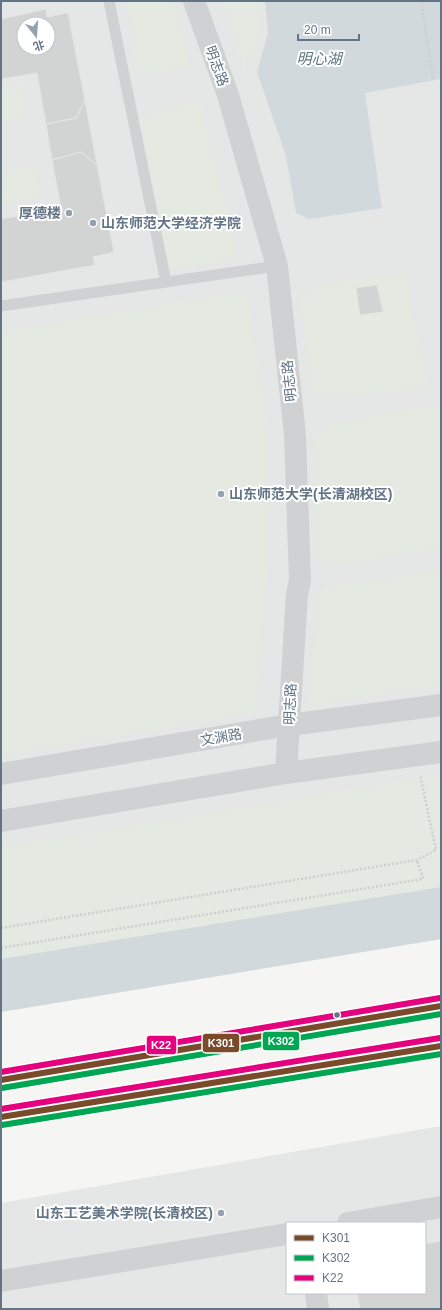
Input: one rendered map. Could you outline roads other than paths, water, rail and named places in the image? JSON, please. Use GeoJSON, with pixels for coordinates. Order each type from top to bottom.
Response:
{"type":"FeatureCollection","features":[{"type":"Feature","properties":{"kind":"main road"},"geometry":{"type":"LineString","coordinates":[[1,1080],[441,1006]]}},
{"type":"Feature","properties":{"kind":"main road"},"geometry":{"type":"LineString","coordinates":[[1,1117],[441,1046]]}},
{"type":"Feature","properties":{"kind":"street","name":"明志路"},"geometry":{"type":"LineString","coordinates":[[194,1],[228,95],[277,266],[295,435],[299,573],[286,773]]}},
{"type":"Feature","properties":{"kind":"street","name":"文渊路"},"geometry":{"type":"LineString","coordinates":[[1,774],[289,725],[441,705]]}},
{"type":"Feature","properties":{"kind":"street"},"geometry":{"type":"LineString","coordinates":[[1,821],[286,773],[441,752]]}},
{"type":"Feature","properties":{"kind":"street"},"geometry":{"type":"LineString","coordinates":[[354,1222],[441,1207]]}},
{"type":"Feature","properties":{"kind":"street"},"geometry":{"type":"LineString","coordinates":[[1,1281],[286,1234]]}},
{"type":"Feature","properties":{"kind":"street"},"geometry":{"type":"LineString","coordinates":[[316,1294],[318,1309]]}},
{"type":"Feature","properties":{"kind":"lane"},"geometry":{"type":"LineString","coordinates":[[109,1],[166,282]]}},
{"type":"Feature","properties":{"kind":"lane"},"geometry":{"type":"LineString","coordinates":[[1,306],[277,266]]}},
{"type":"Feature","properties":{"kind":"water","name":"明心湖"},"geometry":{"type":"Polygon","coordinates":[[[265,1],[441,1],[441,79],[365,93],[382,208],[309,219],[296,213],[286,156],[257,72],[268,33],[265,1]]]}},
{"type":"Feature","properties":{"kind":"water"},"geometry":{"type":"Polygon","coordinates":[[[441,887],[441,939],[1,1012],[1,959],[441,887]]]}},
{"type":"Feature","properties":{"kind":"place","name":"厚德楼"},"geometry":{"type":"Point","coordinates":[69,213]}},
{"type":"Feature","properties":{"kind":"place","name":"山东师范大学经济学院"},"geometry":{"type":"Point","coordinates":[93,223]}},
{"type":"Feature","properties":{"kind":"place","name":"山东师范大学(长清湖校区)"},"geometry":{"type":"Point","coordinates":[221,494]}},
{"type":"Feature","properties":{"kind":"place","name":"山东工艺美术学院(长清校区)"},"geometry":{"type":"Point","coordinates":[221,1213]}}]}
